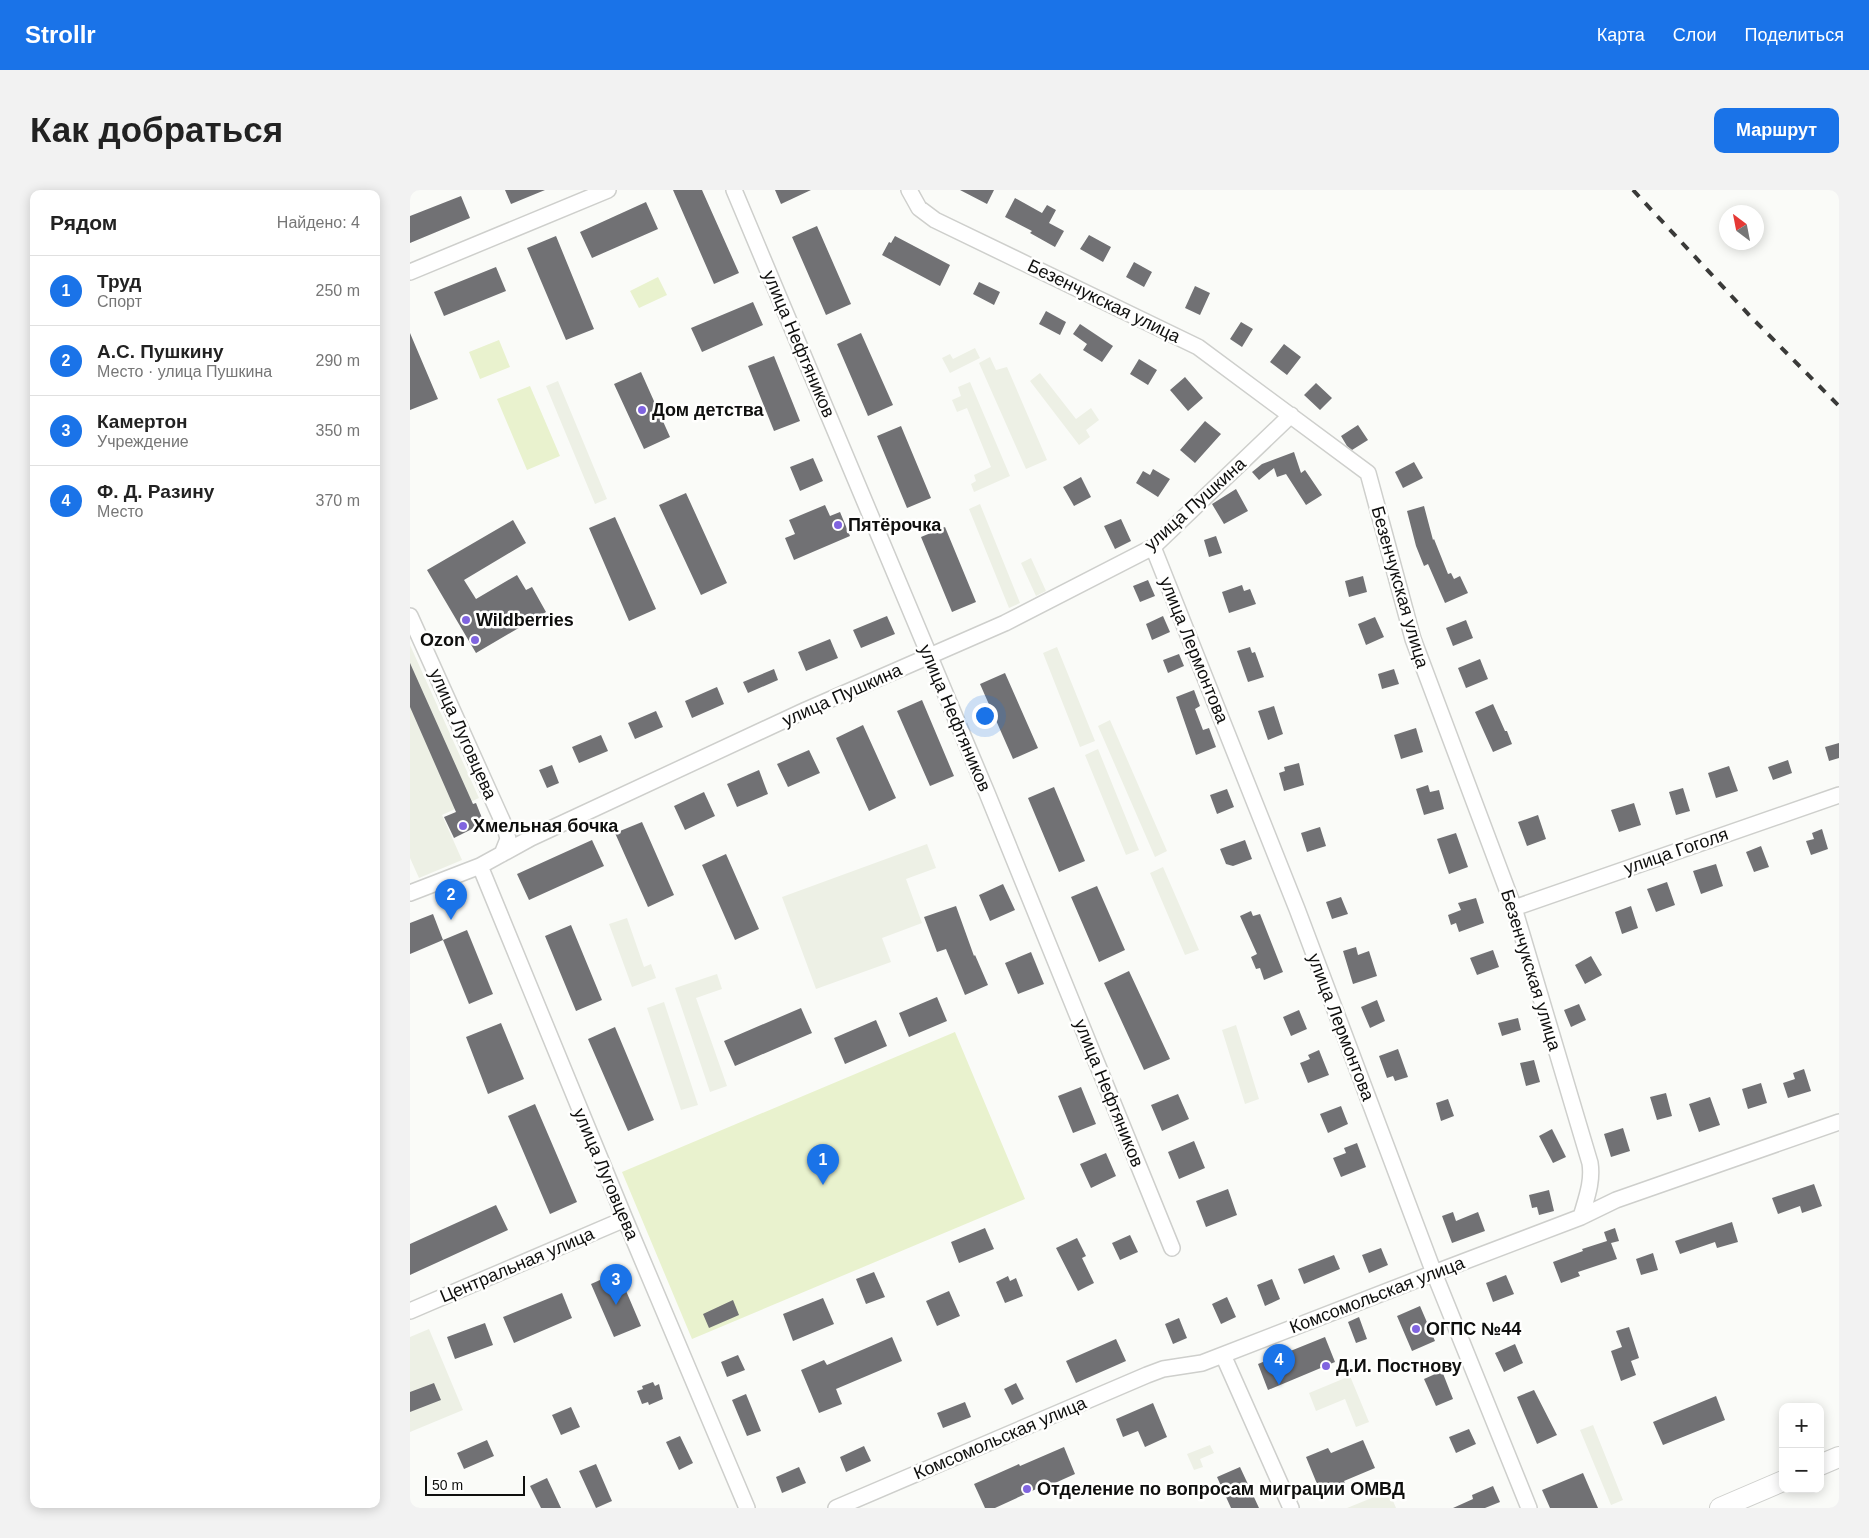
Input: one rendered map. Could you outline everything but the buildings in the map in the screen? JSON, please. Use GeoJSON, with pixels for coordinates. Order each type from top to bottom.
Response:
{"type":"FeatureCollection","features":[{"type":"Feature","properties":{"kind":"street"},"geometry":{"type":"LineString","coordinates":[[410,272],[608,190]]}},
{"type":"Feature","properties":{"kind":"street","name":"улица Нефтяников"},"geometry":{"type":"LineString","coordinates":[[734,190],[987,792],[1172,1248]]}},
{"type":"Feature","properties":{"kind":"street","name":"Безенчукская улица"},"geometry":{"type":"LineString","coordinates":[[909,190],[920,208],[935,220],[1198,347],[1368,473],[1412,639],[1514,908],[1590,1163],[1592,1172],[1581,1218]]}},
{"type":"Feature","properties":{"kind":"street","name":"улица Пушкина"},"geometry":{"type":"LineString","coordinates":[[410,893],[480,866],[531,838],[828,700],[1004,623],[1153,547],[1291,415]]}},
{"type":"Feature","properties":{"kind":"street","name":"улица Лермонтова"},"geometry":{"type":"LineString","coordinates":[[1153,547],[1297,909],[1434,1273],[1529,1508]]}},
{"type":"Feature","properties":{"kind":"street","name":"улица Луговцева"},"geometry":{"type":"LineString","coordinates":[[410,616],[505,827],[508,839],[502,854]]}},
{"type":"Feature","properties":{"kind":"street","name":"улица Гоголя"},"geometry":{"type":"LineString","coordinates":[[1514,908],[1839,795]]}},
{"type":"Feature","properties":{"kind":"street","name":"улица Луговцева"},"geometry":{"type":"LineString","coordinates":[[480,866],[625,1219],[747,1508]]}},
{"type":"Feature","properties":{"kind":"street","name":"Комсомольская улица"},"geometry":{"type":"LineString","coordinates":[[836,1508],[1147,1375],[1163,1369],[1202,1363],[1581,1218],[1616,1200],[1839,1122]]}},
{"type":"Feature","properties":{"kind":"street","name":"Центральная улица"},"geometry":{"type":"LineString","coordinates":[[410,1311],[625,1219]]}},
{"type":"Feature","properties":{"kind":"street"},"geometry":{"type":"LineString","coordinates":[[1223,1355],[1291,1508]]}},
{"type":"Feature","properties":{"kind":"street"},"geometry":{"type":"LineString","coordinates":[[1824,1463],[1839,1457]]}},
{"type":"Feature","properties":{"kind":"street"},"geometry":{"type":"LineString","coordinates":[[1731,1506],[1779,1483]]}},
{"type":"Feature","properties":{"kind":"shaded area"},"geometry":{"type":"Polygon","coordinates":[[[975,348],[980,358],[950,373],[942,358],[950,354],[953,359],[975,348]]]}},
{"type":"Feature","properties":{"kind":"shaded area"},"geometry":{"type":"Polygon","coordinates":[[[990,357],[996,370],[1007,367],[1047,460],[1026,469],[979,363],[990,357]]]}},
{"type":"Feature","properties":{"kind":"shaded area"},"geometry":{"type":"Polygon","coordinates":[[[1040,373],[1076,419],[1091,408],[1099,420],[1086,430],[1090,437],[1079,445],[1030,381],[1040,373]]]}},
{"type":"Feature","properties":{"kind":"shaded area"},"geometry":{"type":"Polygon","coordinates":[[[558,381],[607,499],[595,504],[546,386],[558,381]]]}},
{"type":"Feature","properties":{"kind":"shaded area"},"geometry":{"type":"Polygon","coordinates":[[[970,382],[1010,476],[974,492],[971,484],[976,481],[974,475],[991,467],[967,408],[957,412],[952,400],[961,396],[958,387],[970,382]]]}},
{"type":"Feature","properties":{"kind":"shaded area"},"geometry":{"type":"Polygon","coordinates":[[[980,504],[1020,603],[1009,608],[969,509],[980,504]]]}},
{"type":"Feature","properties":{"kind":"shaded area"},"geometry":{"type":"Polygon","coordinates":[[[1031,558],[1046,591],[1036,596],[1021,563],[1031,558]]]}},
{"type":"Feature","properties":{"kind":"shaded area"},"geometry":{"type":"Polygon","coordinates":[[[410,645],[479,798],[442,815],[462,860],[419,878],[410,858],[410,645]]]}},
{"type":"Feature","properties":{"kind":"shaded area"},"geometry":{"type":"Polygon","coordinates":[[[1057,647],[1095,741],[1080,747],[1043,653],[1057,647]]]}},
{"type":"Feature","properties":{"kind":"shaded area"},"geometry":{"type":"Polygon","coordinates":[[[1110,720],[1167,851],[1155,857],[1098,726],[1110,720]]]}},
{"type":"Feature","properties":{"kind":"shaded area"},"geometry":{"type":"Polygon","coordinates":[[[1098,749],[1139,850],[1126,855],[1085,755],[1098,749]]]}},
{"type":"Feature","properties":{"kind":"shaded area"},"geometry":{"type":"Polygon","coordinates":[[[927,844],[936,868],[906,879],[922,923],[882,938],[891,962],[816,989],[782,897],[927,844]]]}},
{"type":"Feature","properties":{"kind":"shaded area"},"geometry":{"type":"Polygon","coordinates":[[[1163,867],[1199,950],[1185,955],[1150,873],[1163,867]]]}},
{"type":"Feature","properties":{"kind":"shaded area"},"geometry":{"type":"Polygon","coordinates":[[[627,918],[644,967],[651,964],[656,978],[632,987],[609,924],[627,918]]]}},
{"type":"Feature","properties":{"kind":"shaded area"},"geometry":{"type":"Polygon","coordinates":[[[717,974],[722,989],[696,998],[727,1086],[710,1092],[675,988],[717,974]]]}},
{"type":"Feature","properties":{"kind":"shaded area"},"geometry":{"type":"Polygon","coordinates":[[[664,1002],[698,1105],[681,1110],[647,1008],[664,1002]]]}},
{"type":"Feature","properties":{"kind":"shaded area"},"geometry":{"type":"Polygon","coordinates":[[[1236,1025],[1259,1099],[1245,1104],[1222,1030],[1236,1025]]]}},
{"type":"Feature","properties":{"kind":"shaded area"},"geometry":{"type":"Polygon","coordinates":[[[429,1329],[463,1410],[410,1432],[410,1337],[429,1329]]]}},
{"type":"Feature","properties":{"kind":"shaded area"},"geometry":{"type":"Polygon","coordinates":[[[1350,1376],[1369,1422],[1356,1427],[1345,1399],[1316,1411],[1309,1393],[1350,1376]]]}},
{"type":"Feature","properties":{"kind":"shaded area"},"geometry":{"type":"Polygon","coordinates":[[[1593,1425],[1623,1500],[1611,1505],[1580,1430],[1593,1425]]]}},
{"type":"Feature","properties":{"kind":"shaded area"},"geometry":{"type":"Polygon","coordinates":[[[1210,1445],[1214,1453],[1200,1459],[1203,1467],[1194,1470],[1187,1454],[1210,1445]]]}},
{"type":"Feature","properties":{"kind":"shaded area"},"geometry":{"type":"Polygon","coordinates":[[[1389,1491],[1396,1508],[1347,1508],[1389,1491]]]}},
{"type":"Feature","properties":{"kind":"green space"},"geometry":{"type":"Polygon","coordinates":[[[658,277],[667,295],[639,308],[630,291],[658,277]]]}},
{"type":"Feature","properties":{"kind":"green space"},"geometry":{"type":"Polygon","coordinates":[[[499,340],[510,367],[480,379],[469,352],[499,340]]]}},
{"type":"Feature","properties":{"kind":"green space"},"geometry":{"type":"Polygon","coordinates":[[[530,386],[560,456],[527,470],[497,399],[530,386]]]}},
{"type":"Feature","properties":{"kind":"green space"},"geometry":{"type":"Polygon","coordinates":[[[955,1032],[1025,1199],[692,1339],[622,1172],[955,1032]]]}},
{"type":"Feature","properties":{"kind":"railway"},"geometry":{"type":"LineString","coordinates":[[1633,190],[1751,317],[1839,406]]}},
{"type":"Feature","properties":{"kind":"place","name":"Дом детства"},"geometry":{"type":"Point","coordinates":[642,410]}},
{"type":"Feature","properties":{"kind":"place","name":"Пятёрочка"},"geometry":{"type":"Point","coordinates":[838,525]}},
{"type":"Feature","properties":{"kind":"place","name":"Wildberries"},"geometry":{"type":"Point","coordinates":[466,620]}},
{"type":"Feature","properties":{"kind":"place","name":"Ozon"},"geometry":{"type":"Point","coordinates":[475,640]}},
{"type":"Feature","properties":{"kind":"place","name":"Хмельная бочка"},"geometry":{"type":"Point","coordinates":[463,826]}},
{"type":"Feature","properties":{"kind":"place","name":"А.С. Пушкину"},"geometry":{"type":"Point","coordinates":[451,920]}},
{"type":"Feature","properties":{"kind":"place","name":"Труд"},"geometry":{"type":"Point","coordinates":[823,1185]}},
{"type":"Feature","properties":{"kind":"place","name":"Камертон"},"geometry":{"type":"Point","coordinates":[616,1305]}},
{"type":"Feature","properties":{"kind":"place","name":"ОГПС №44"},"geometry":{"type":"Point","coordinates":[1416,1329]}},
{"type":"Feature","properties":{"kind":"place","name":"Д.И. Постнову"},"geometry":{"type":"Point","coordinates":[1326,1366]}},
{"type":"Feature","properties":{"kind":"place","name":"Ф. Д. Разину"},"geometry":{"type":"Point","coordinates":[1279,1385]}},
{"type":"Feature","properties":{"kind":"place","name":"Отделение по вопросам миграции ОМВД"},"geometry":{"type":"Point","coordinates":[1027,1489]}}]}
